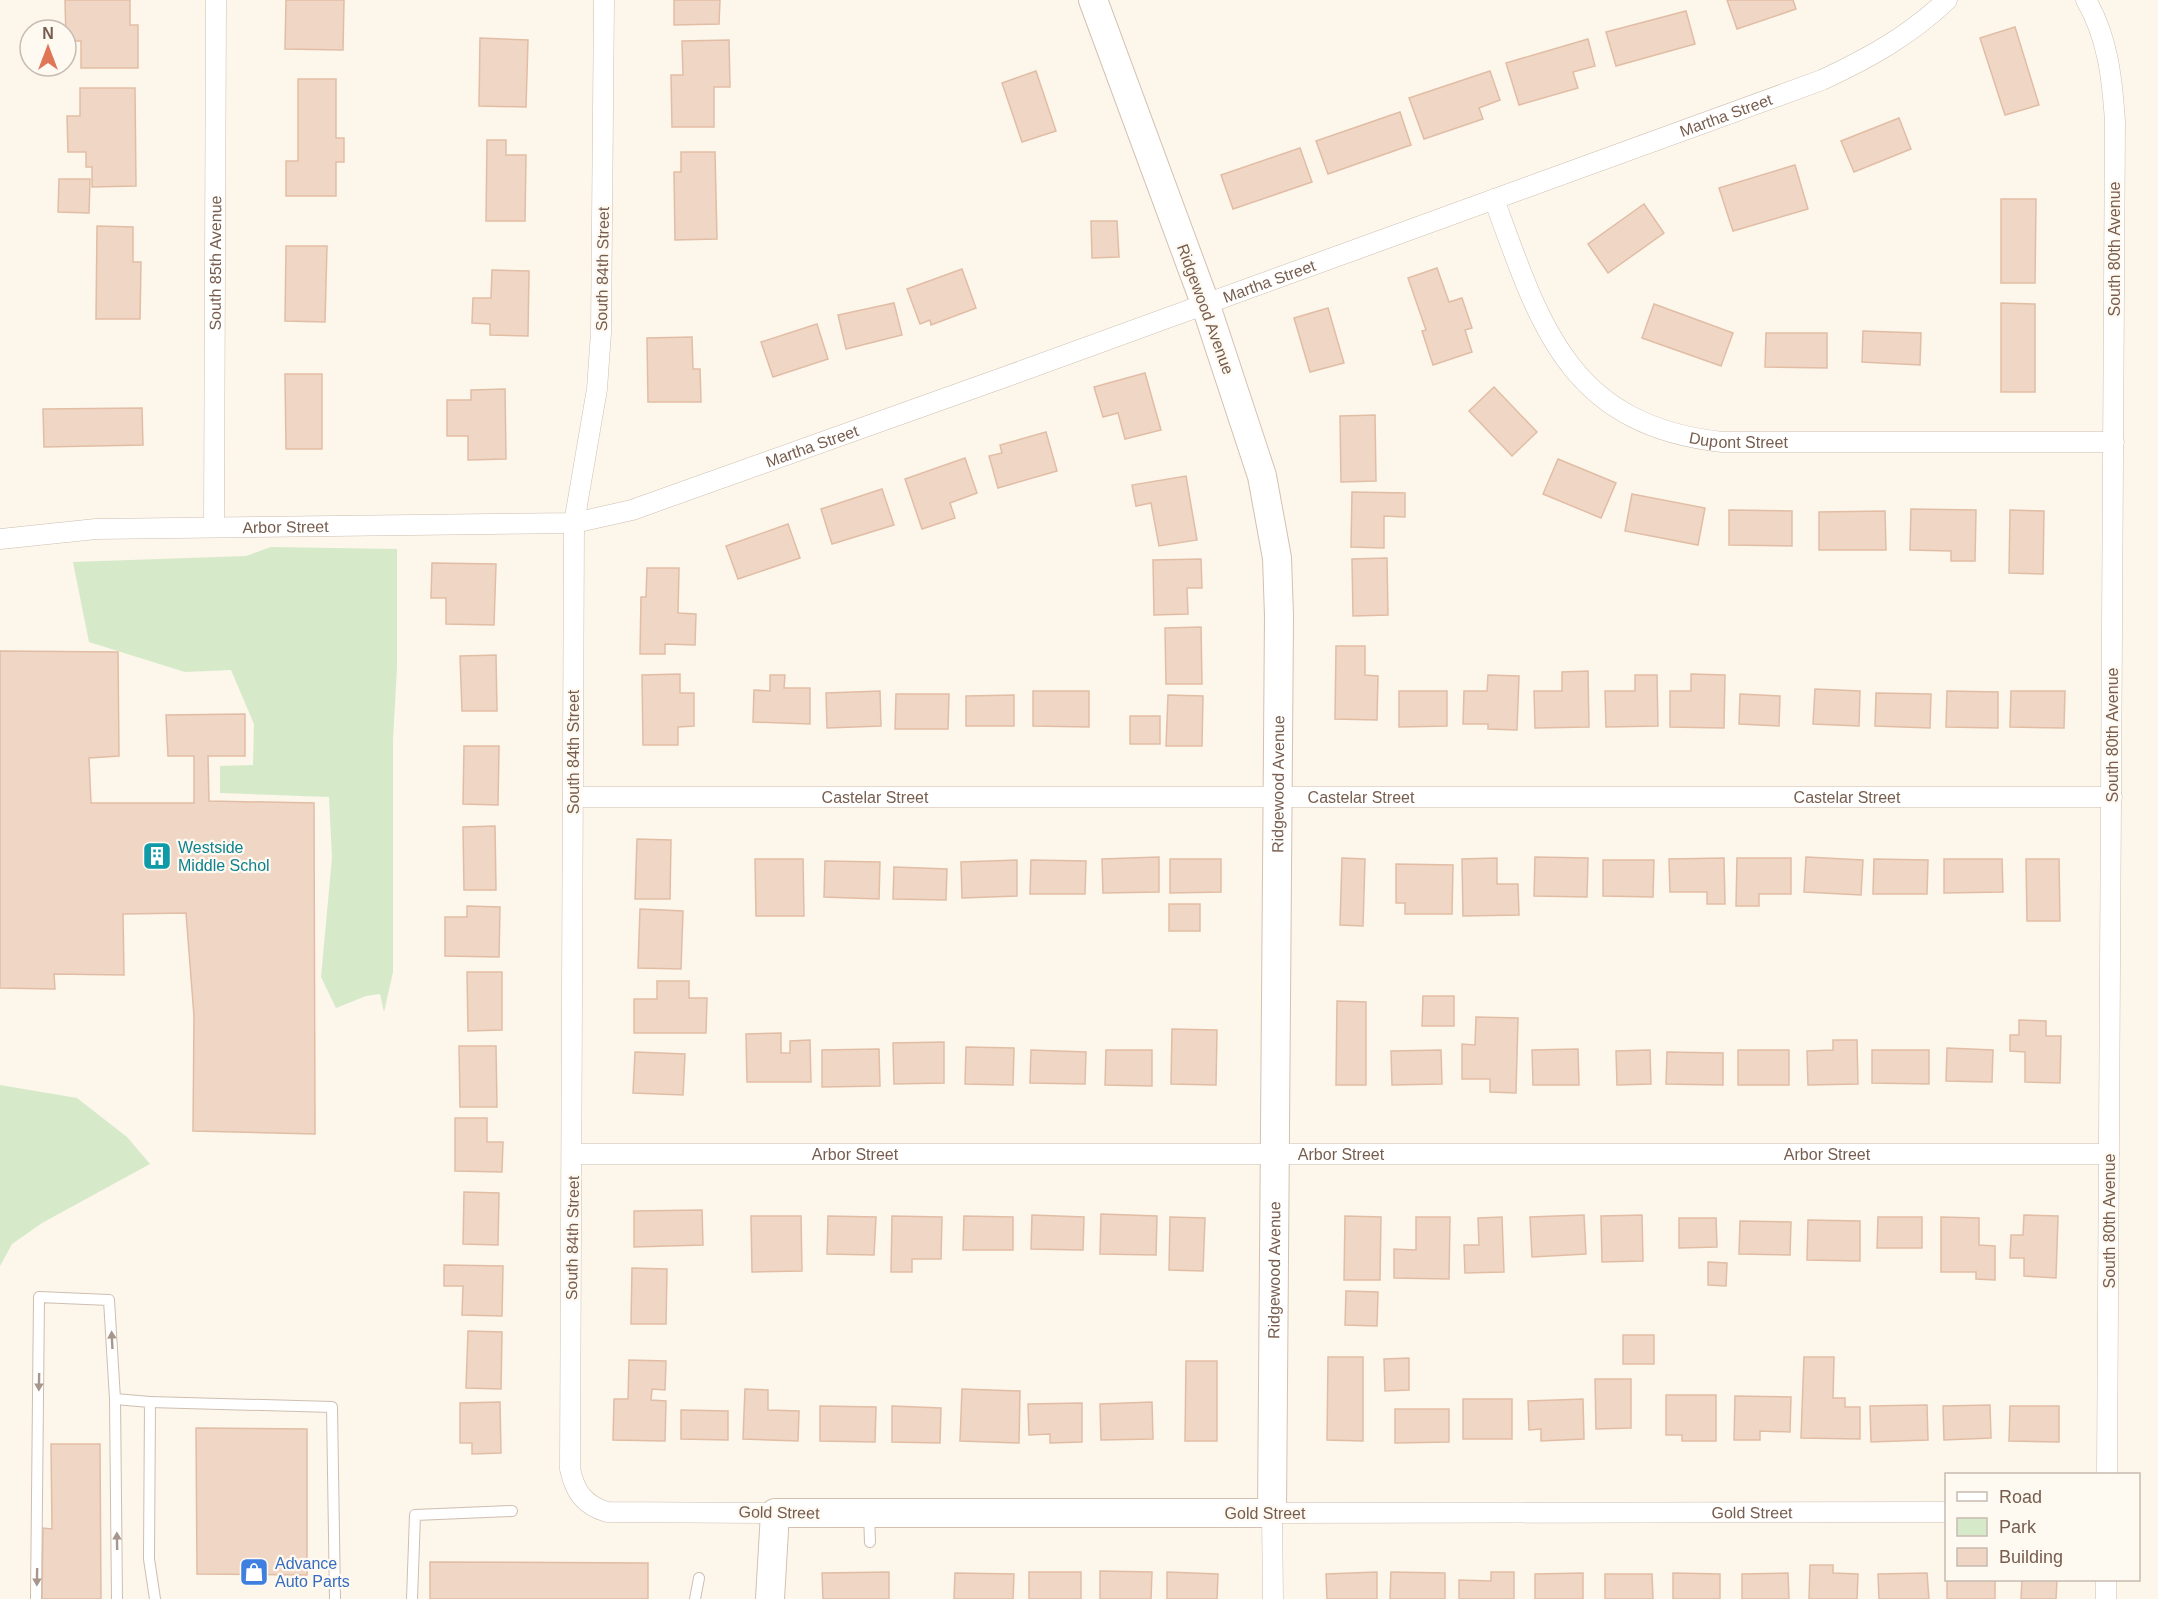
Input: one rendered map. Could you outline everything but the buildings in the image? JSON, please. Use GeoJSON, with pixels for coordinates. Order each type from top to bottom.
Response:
{"type":"FeatureCollection","features":[{"type":"Feature","properties":{"kind":"main road","name":"Ridgewood Avenue"},"geometry":{"type":"LineString","coordinates":[[1093,0],[1205,303],[1262,476],[1273,527],[1279,616],[1272,1513]]}},
{"type":"Feature","properties":{"kind":"main road","name":"Gold Street"},"geometry":{"type":"LineString","coordinates":[[775,1512],[1272,1513]]}},
{"type":"Feature","properties":{"kind":"main road"},"geometry":{"type":"LineString","coordinates":[[770,1599],[775,1512]]}},
{"type":"Feature","properties":{"kind":"street","name":"South 85th Avenue"},"geometry":{"type":"LineString","coordinates":[[214,527],[216,0]]}},
{"type":"Feature","properties":{"kind":"street","name":"South 84th Street"},"geometry":{"type":"LineString","coordinates":[[586,1502],[573,1485],[570,1469],[574,524],[597,389],[602,333],[604,0]]}},
{"type":"Feature","properties":{"kind":"street","name":"Martha Street"},"geometry":{"type":"LineString","coordinates":[[574,524],[642,507],[1822,80],[1872,57],[1898,40],[1947,0]]}},
{"type":"Feature","properties":{"kind":"street","name":"South 80th Avenue"},"geometry":{"type":"LineString","coordinates":[[2086,0],[2103,39],[2112,72],[2114,111],[2107,1473]]}},
{"type":"Feature","properties":{"kind":"street","name":"Dupont Street"},"geometry":{"type":"LineString","coordinates":[[1494,199],[1531,303],[1565,359],[1588,385],[1609,402],[1646,424],[1688,438],[1722,441],[2114,442]]}},
{"type":"Feature","properties":{"kind":"street","name":"Arbor Street"},"geometry":{"type":"LineString","coordinates":[[0,539],[96,529],[574,524]]}},
{"type":"Feature","properties":{"kind":"street","name":"Castelar Street"},"geometry":{"type":"LineString","coordinates":[[573,797],[2112,797]]}},
{"type":"Feature","properties":{"kind":"street","name":"Arbor Street"},"geometry":{"type":"LineString","coordinates":[[573,1154],[1276,1156],[2109,1154]]}},
{"type":"Feature","properties":{"kind":"street","name":"Gold Street"},"geometry":{"type":"LineString","coordinates":[[586,1502],[607,1512],[775,1512]]}},
{"type":"Feature","properties":{"kind":"street","name":"Gold Street"},"geometry":{"type":"LineString","coordinates":[[1272,1513],[1945,1512]]}},
{"type":"Feature","properties":{"kind":"street","name":"Ridgewood Avenue"},"geometry":{"type":"LineString","coordinates":[[1272,1513],[1272,1599]]}},
{"type":"Feature","properties":{"kind":"street"},"geometry":{"type":"LineString","coordinates":[[2106,1581],[2106,1599]]}},
{"type":"Feature","properties":{"kind":"lane"},"geometry":{"type":"LineString","coordinates":[[36,1599],[39,1298],[110,1300],[115,1399],[117,1599]]}},
{"type":"Feature","properties":{"kind":"lane"},"geometry":{"type":"LineString","coordinates":[[115,1399],[332,1407],[335,1599]]}},
{"type":"Feature","properties":{"kind":"lane"},"geometry":{"type":"LineString","coordinates":[[150,1402],[149,1559],[155,1599]]}},
{"type":"Feature","properties":{"kind":"lane"},"geometry":{"type":"LineString","coordinates":[[412,1599],[415,1515],[512,1511]]}},
{"type":"Feature","properties":{"kind":"lane"},"geometry":{"type":"LineString","coordinates":[[869,1512],[870,1542]]}},
{"type":"Feature","properties":{"kind":"lane"},"geometry":{"type":"LineString","coordinates":[[695,1599],[699,1578]]}},
{"type":"Feature","properties":{"kind":"green space"},"geometry":{"type":"Polygon","coordinates":[[[271,547],[397,549],[397,668],[393,739],[393,972],[384,1012],[380,994],[366,996],[336,1008],[321,977],[332,858],[329,797],[220,793],[220,766],[253,765],[254,724],[231,670],[185,672],[89,642],[73,562],[246,556],[271,547]]]}},
{"type":"Feature","properties":{"kind":"green space"},"geometry":{"type":"Polygon","coordinates":[[[0,1085],[77,1098],[127,1137],[150,1164],[42,1223],[12,1244],[0,1266],[0,1085]]]}},
{"type":"Feature","properties":{"kind":"place","name":"Westside Middle Schol"},"geometry":{"type":"Point","coordinates":[157,856]}},
{"type":"Feature","properties":{"kind":"place","name":"Advance Auto Parts"},"geometry":{"type":"Point","coordinates":[254,1572]}}]}
